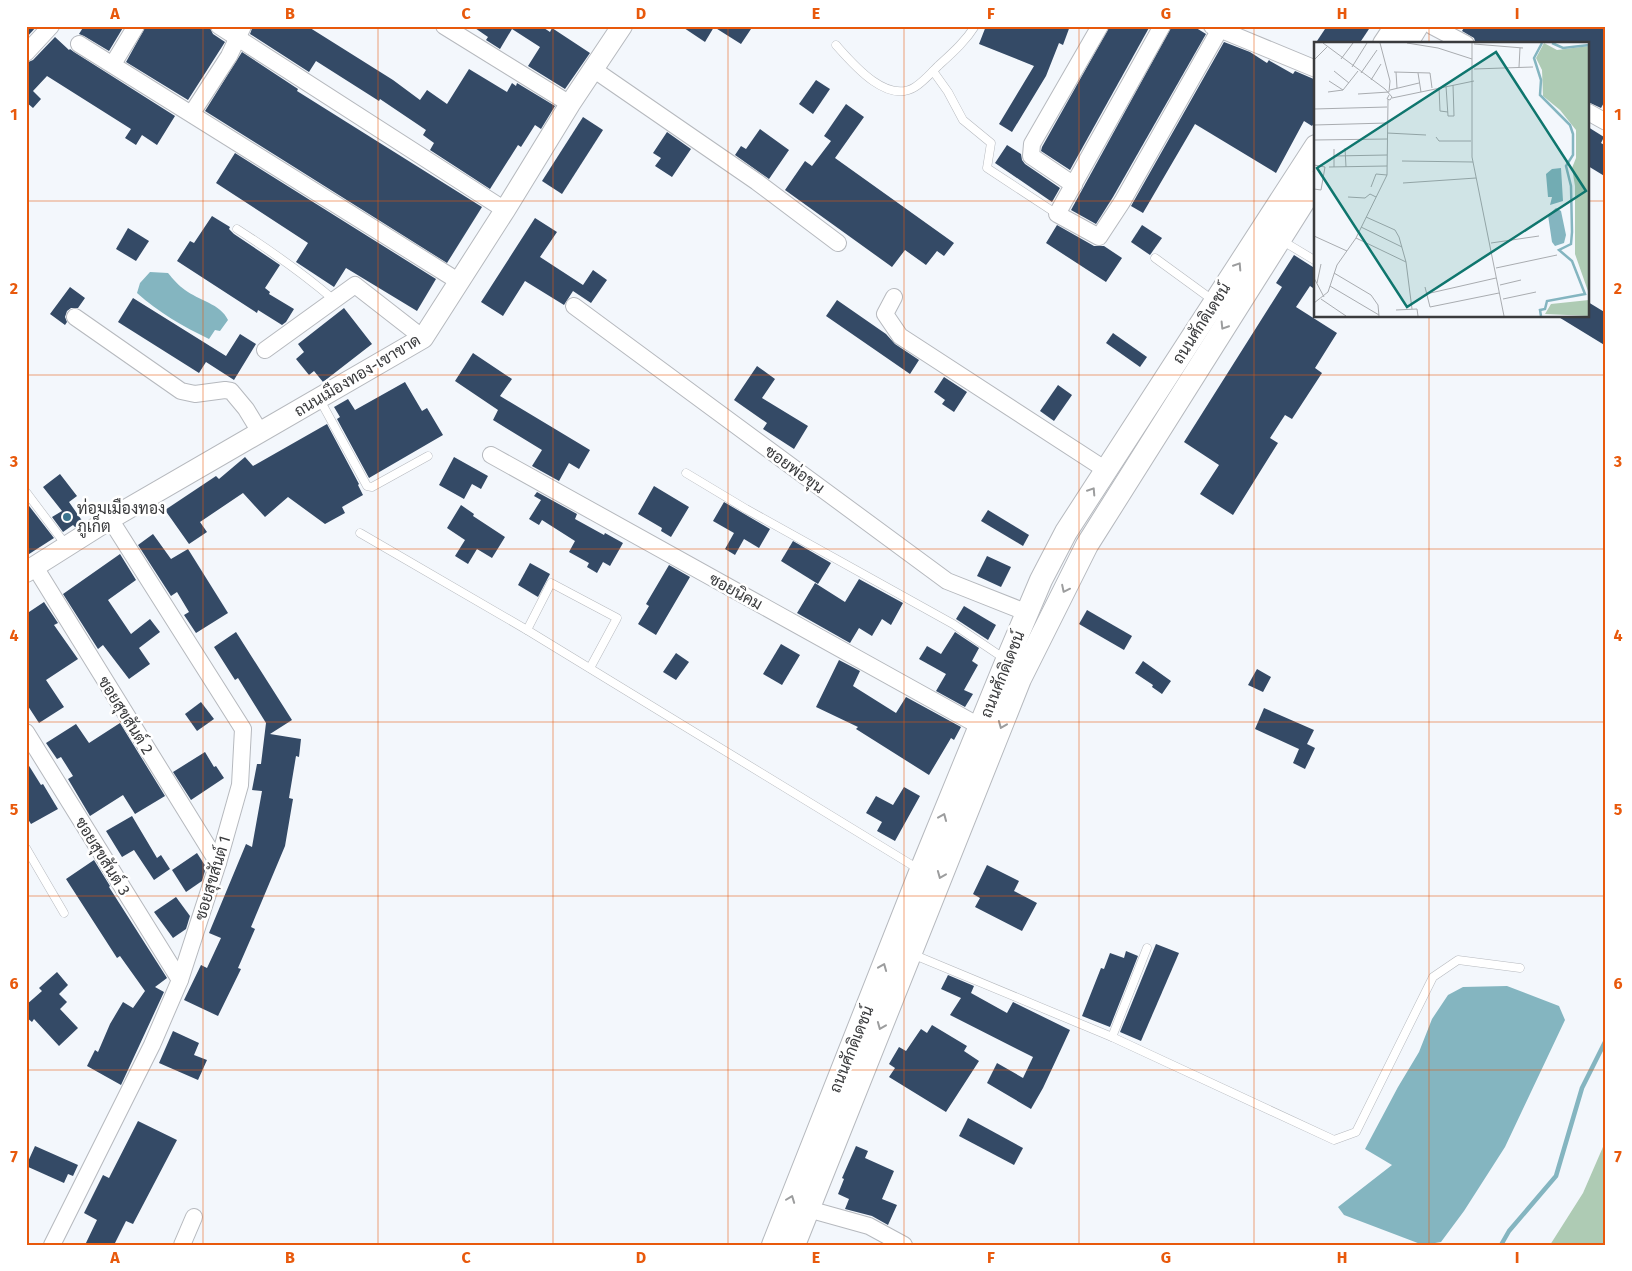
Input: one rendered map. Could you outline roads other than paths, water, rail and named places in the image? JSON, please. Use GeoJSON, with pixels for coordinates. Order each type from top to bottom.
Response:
{"type":"FeatureCollection","features":[{"type":"Feature","properties":{"kind":"main road"},"geometry":{"type":"LineString","coordinates":[[1385,42],[1396,26]]}},
{"type":"Feature","properties":{"kind":"main road"},"geometry":{"type":"LineString","coordinates":[[1407,42],[1417,26]]}},
{"type":"Feature","properties":{"kind":"main road","name":"ถนนศักดิเดชน์"},"geometry":{"type":"LineString","coordinates":[[774,1245],[921,870],[1041,580],[1066,532],[1314,149]]}},
{"type":"Feature","properties":{"kind":"main road","name":"ถนนศักดิเดชน์"},"geometry":{"type":"LineString","coordinates":[[794,1245],[1020,679],[1087,546],[1314,185]]}},
{"type":"Feature","properties":{"kind":"street"},"geometry":{"type":"LineString","coordinates":[[26,53],[51,26]]}},
{"type":"Feature","properties":{"kind":"street"},"geometry":{"type":"LineString","coordinates":[[113,64],[136,26]]}},
{"type":"Feature","properties":{"kind":"street"},"geometry":{"type":"LineString","coordinates":[[219,26],[241,32],[505,210]]}},
{"type":"Feature","properties":{"kind":"street"},"geometry":{"type":"LineString","coordinates":[[444,26],[570,104]]}},
{"type":"Feature","properties":{"kind":"street","name":"ถนนเมืองทอง-เขาขาด"},"geometry":{"type":"LineString","coordinates":[[30,570],[110,519],[422,338],[505,210],[570,104],[622,26]]}},
{"type":"Feature","properties":{"kind":"street"},"geometry":{"type":"LineString","coordinates":[[1074,185],[1031,156],[1032,144],[1100,26]]}},
{"type":"Feature","properties":{"kind":"street"},"geometry":{"type":"LineString","coordinates":[[1162,26],[1057,214],[1099,237],[1122,202],[1216,28],[1314,68]]}},
{"type":"Feature","properties":{"kind":"street"},"geometry":{"type":"LineString","coordinates":[[1432,26],[1462,42]]}},
{"type":"Feature","properties":{"kind":"street"},"geometry":{"type":"LineString","coordinates":[[192,114],[229,56],[241,32]]}},
{"type":"Feature","properties":{"kind":"street"},"geometry":{"type":"LineString","coordinates":[[79,44],[458,281]]}},
{"type":"Feature","properties":{"kind":"street"},"geometry":{"type":"LineString","coordinates":[[593,70],[757,182],[838,243]]}},
{"type":"Feature","properties":{"kind":"street"},"geometry":{"type":"LineString","coordinates":[[265,350],[356,285],[422,338]]}},
{"type":"Feature","properties":{"kind":"street"},"geometry":{"type":"LineString","coordinates":[[894,297],[885,314],[900,336],[1106,470]]}},
{"type":"Feature","properties":{"kind":"street","name":"ซอยพ่อขุน"},"geometry":{"type":"LineString","coordinates":[[574,306],[947,581],[1028,613]]}},
{"type":"Feature","properties":{"kind":"street"},"geometry":{"type":"LineString","coordinates":[[75,318],[181,391],[195,394],[225,390],[231,392],[246,409],[260,432]]}},
{"type":"Feature","properties":{"kind":"street","name":"ซอยนิคม"},"geometry":{"type":"LineString","coordinates":[[491,455],[980,727]]}},
{"type":"Feature","properties":{"kind":"street","name":"ซอยสุขสันต์ 1"},"geometry":{"type":"LineString","coordinates":[[52,1245],[152,1045],[180,980],[218,863],[240,784],[243,729],[110,519]]}},
{"type":"Feature","properties":{"kind":"street","name":"ซอยสุขสันต์ 2"},"geometry":{"type":"LineString","coordinates":[[30,570],[218,863]]}},
{"type":"Feature","properties":{"kind":"street","name":"ซอยสุขสันต์ 3"},"geometry":{"type":"LineString","coordinates":[[26,732],[180,980]]}},
{"type":"Feature","properties":{"kind":"street"},"geometry":{"type":"LineString","coordinates":[[808,1209],[869,1226],[904,1245]]}},
{"type":"Feature","properties":{"kind":"street"},"geometry":{"type":"LineString","coordinates":[[182,1245],[194,1217]]}},
{"type":"Feature","properties":{"kind":"lane"},"geometry":{"type":"LineString","coordinates":[[836,45],[870,80],[887,90],[905,91],[915,88],[968,38],[975,26]]}},
{"type":"Feature","properties":{"kind":"lane"},"geometry":{"type":"LineString","coordinates":[[933,71],[948,92],[963,120],[991,142],[987,168],[1057,214]]}},
{"type":"Feature","properties":{"kind":"lane"},"geometry":{"type":"LineString","coordinates":[[237,229],[272,252],[334,300]]}},
{"type":"Feature","properties":{"kind":"lane"},"geometry":{"type":"LineString","coordinates":[[1279,239],[1314,260]]}},
{"type":"Feature","properties":{"kind":"lane"},"geometry":{"type":"LineString","coordinates":[[1155,258],[1215,302]]}},
{"type":"Feature","properties":{"kind":"lane"},"geometry":{"type":"LineString","coordinates":[[319,398],[367,486],[372,487],[428,456]]}},
{"type":"Feature","properties":{"kind":"lane"},"geometry":{"type":"LineString","coordinates":[[686,473],[746,509],[953,624],[1007,660]]}},
{"type":"Feature","properties":{"kind":"lane"},"geometry":{"type":"LineString","coordinates":[[26,492],[67,547]]}},
{"type":"Feature","properties":{"kind":"lane"},"geometry":{"type":"LineString","coordinates":[[360,532],[527,630],[921,870]]}},
{"type":"Feature","properties":{"kind":"lane"},"geometry":{"type":"LineString","coordinates":[[527,630],[552,583],[617,618],[590,668]]}},
{"type":"Feature","properties":{"kind":"lane"},"geometry":{"type":"LineString","coordinates":[[26,848],[64,913]]}},
{"type":"Feature","properties":{"kind":"lane"},"geometry":{"type":"LineString","coordinates":[[1112,1037],[1147,948]]}},
{"type":"Feature","properties":{"kind":"lane"},"geometry":{"type":"LineString","coordinates":[[910,953],[1112,1037],[1334,1140],[1356,1132],[1433,977],[1458,960],[1520,968]]}},
{"type":"Feature","properties":{"kind":"water"},"geometry":{"type":"Polygon","coordinates":[[[150,272],[168,273],[190,294],[215,306],[228,320],[220,331],[215,330],[209,339],[172,319],[137,293],[140,283],[150,272]]]}},
{"type":"Feature","properties":{"kind":"water"},"geometry":{"type":"Polygon","coordinates":[[[1507,986],[1559,1006],[1565,1020],[1505,1147],[1464,1211],[1441,1242],[1423,1245],[1344,1215],[1338,1207],[1392,1165],[1365,1149],[1419,1052],[1432,1019],[1448,995],[1463,987],[1507,986]]]}},
{"type":"Feature","properties":{"kind":"waterway"},"geometry":{"type":"LineString","coordinates":[[1501,1245],[1509,1231],[1556,1176],[1582,1088],[1606,1040]]}},
{"type":"Feature","properties":{"kind":"place","name":"ท่อมเมืองทอง ภูเก็ต"},"geometry":{"type":"Point","coordinates":[67,517]}}]}
